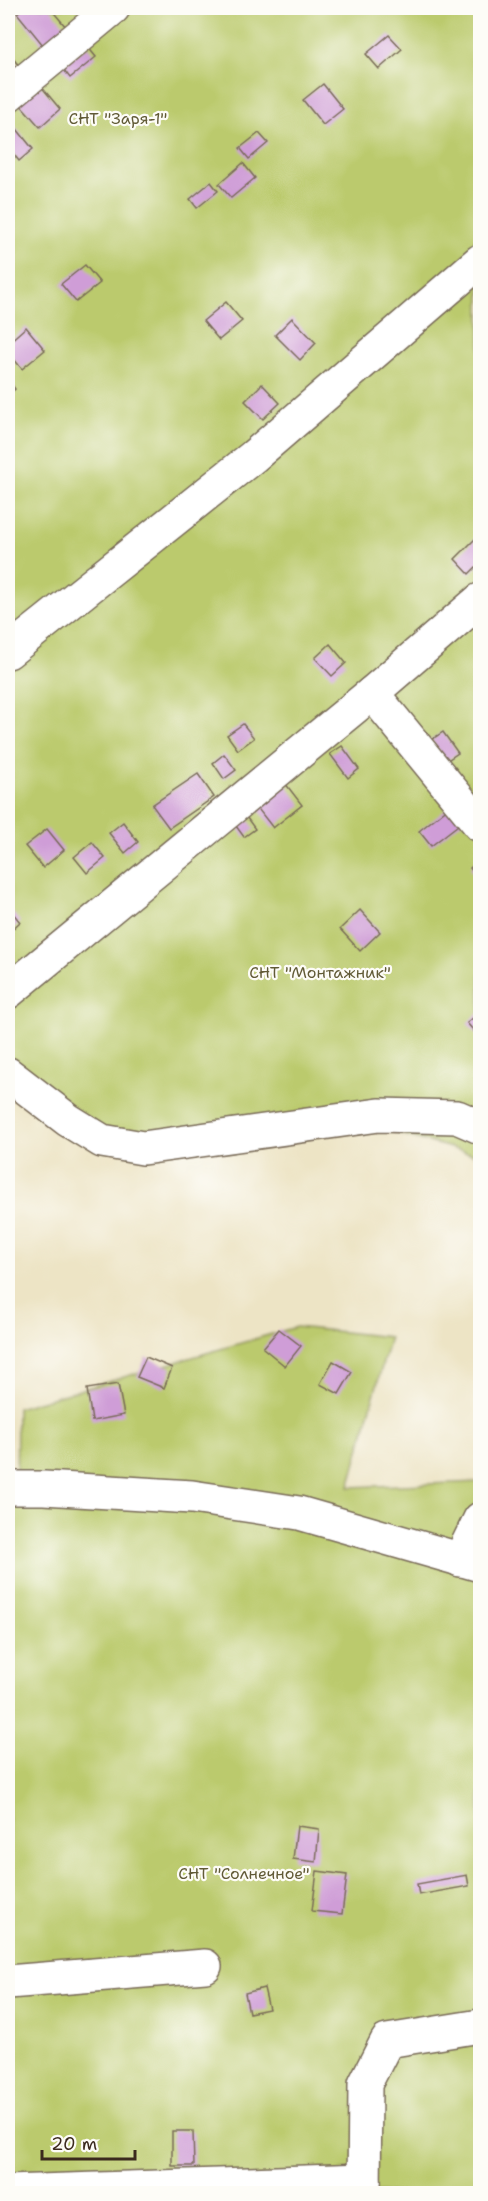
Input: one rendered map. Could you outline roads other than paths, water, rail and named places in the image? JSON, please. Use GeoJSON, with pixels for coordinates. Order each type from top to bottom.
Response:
{"type":"FeatureCollection","features":[{"type":"Feature","properties":{"kind":"street"},"geometry":{"type":"LineString","coordinates":[[8,95],[113,8]]}},
{"type":"Feature","properties":{"kind":"street"},"geometry":{"type":"LineString","coordinates":[[8,652],[254,456],[480,261]]}},
{"type":"Feature","properties":{"kind":"street"},"geometry":{"type":"LineString","coordinates":[[8,992],[372,693],[480,600]]}},
{"type":"Feature","properties":{"kind":"street"},"geometry":{"type":"LineString","coordinates":[[372,693],[480,825]]}},
{"type":"Feature","properties":{"kind":"street"},"geometry":{"type":"LineString","coordinates":[[8,1074],[68,1120],[102,1141],[144,1148],[378,1115],[457,1118],[480,1127]]}},
{"type":"Feature","properties":{"kind":"street"},"geometry":{"type":"LineString","coordinates":[[8,1488],[192,1497],[299,1513],[470,1562],[480,1519]]}},
{"type":"Feature","properties":{"kind":"street"},"geometry":{"type":"LineString","coordinates":[[8,1983],[205,1966]]}},
{"type":"Feature","properties":{"kind":"street"},"geometry":{"type":"LineString","coordinates":[[8,2192],[364,2187],[365,2084],[387,2041],[480,2026]]}},
{"type":"Feature","properties":{"kind":"park label","name":"СНТ \"Заря-1\""},"geometry":{"type":"Point","coordinates":[118,118]}},
{"type":"Feature","properties":{"kind":"park label","name":"СНТ \"Монтажник\""},"geometry":{"type":"Point","coordinates":[320,972]}},
{"type":"Feature","properties":{"kind":"park label","name":"СНТ \"Солнечное\""},"geometry":{"type":"Point","coordinates":[244,1873]}}]}
